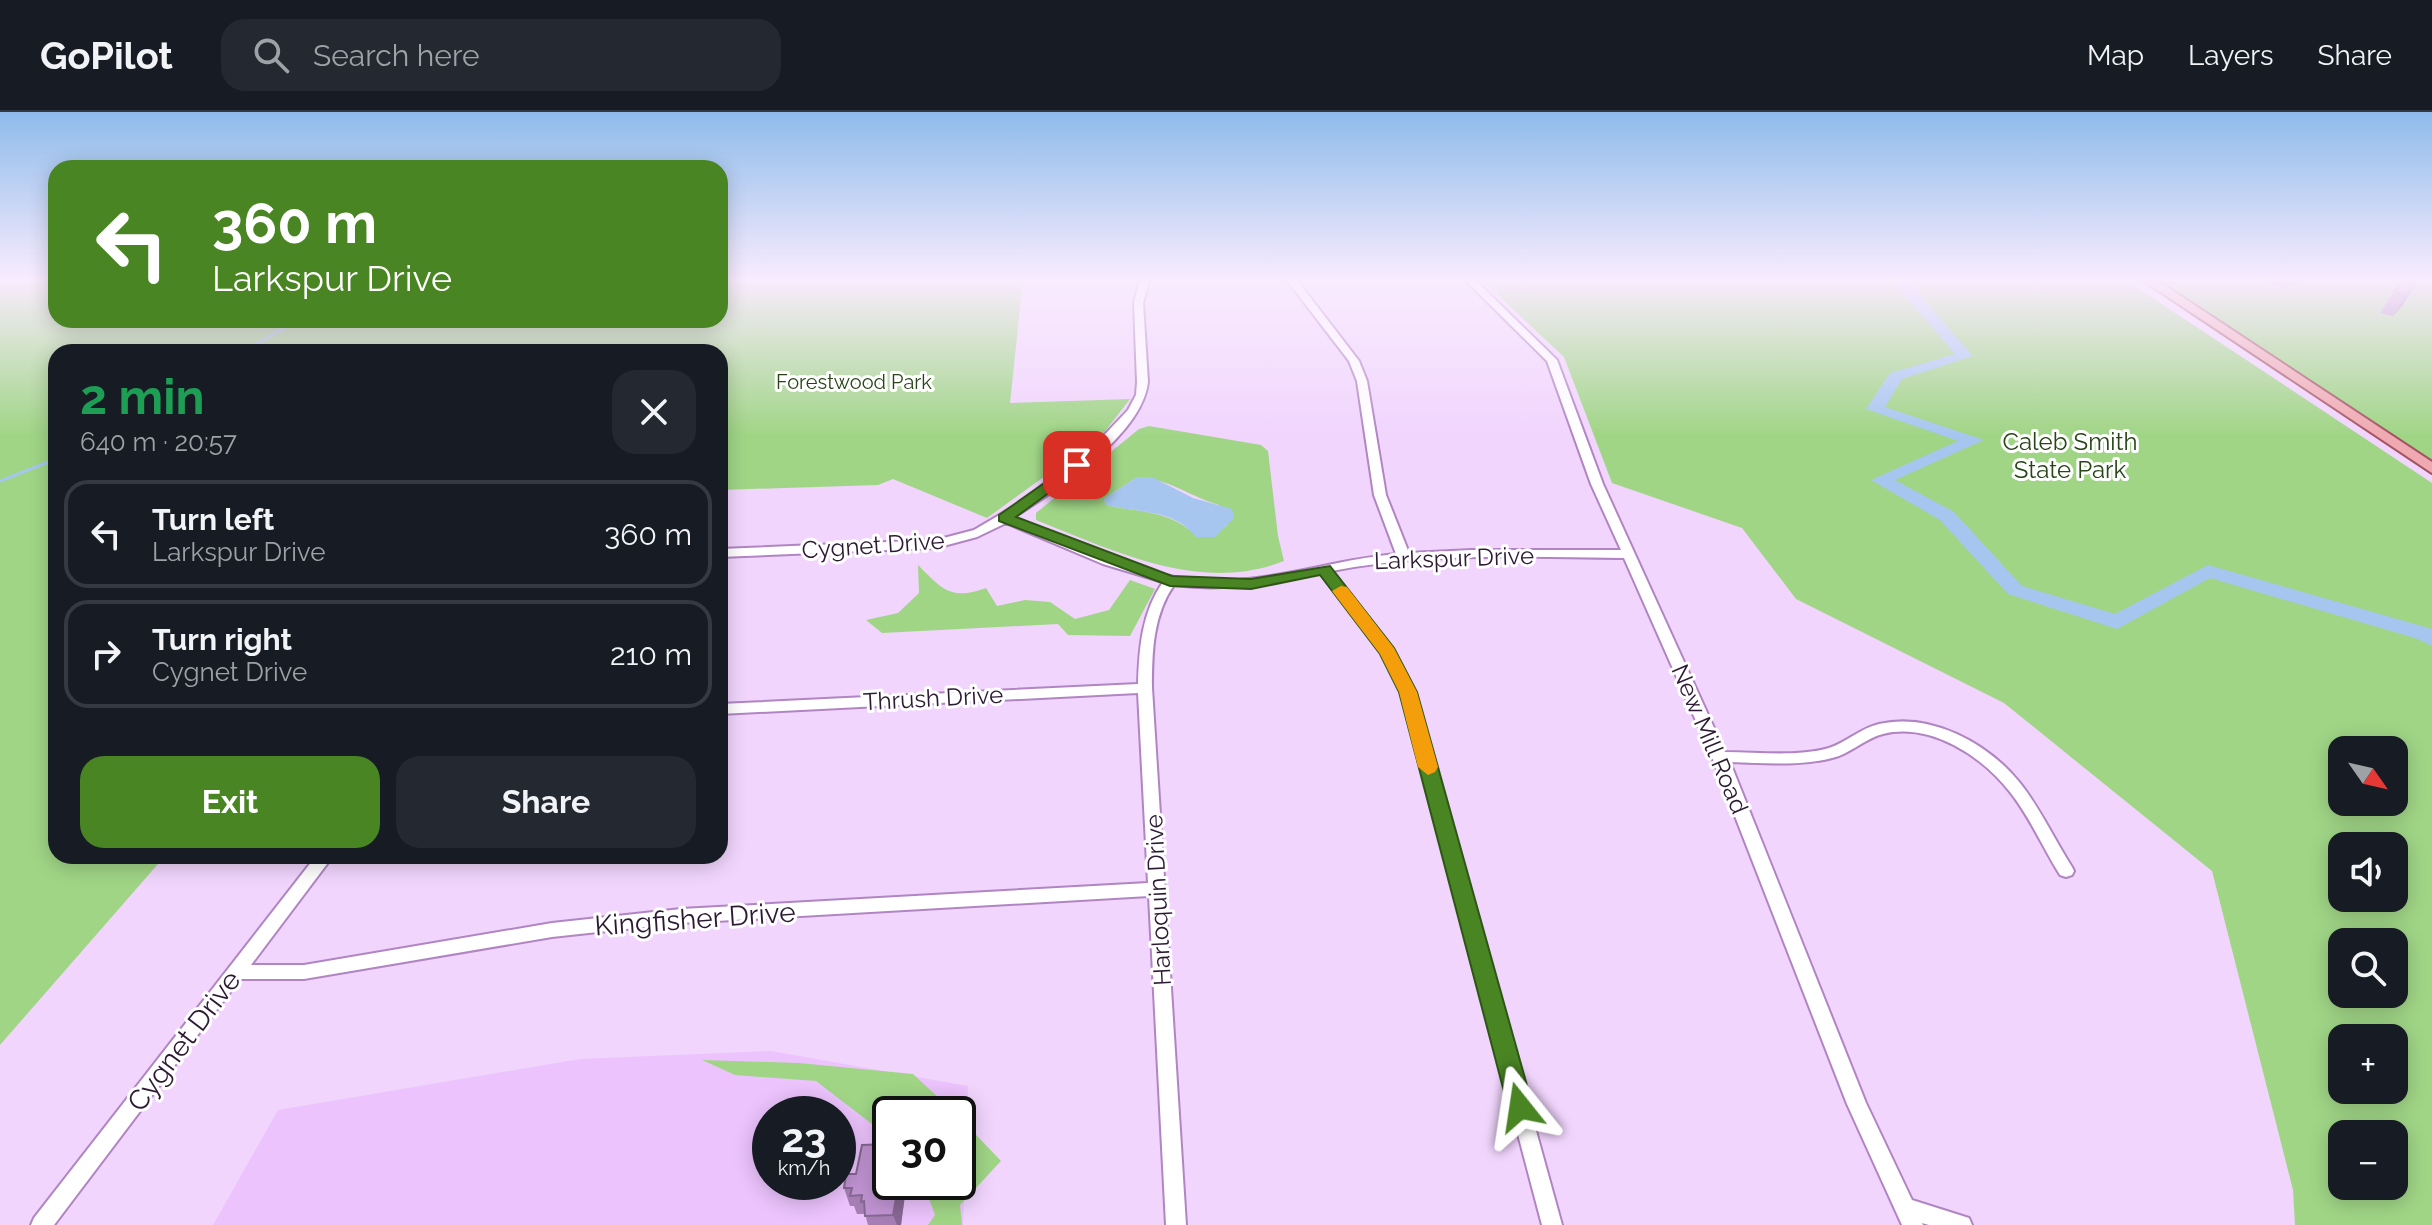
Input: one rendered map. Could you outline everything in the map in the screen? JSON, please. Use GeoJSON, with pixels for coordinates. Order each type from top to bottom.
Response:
{"type":"FeatureCollection","features":[{"type":"Feature","properties":{"kind":"main road"},"geometry":{"type":"LineString","coordinates":[[2225,331],[2432,469]]}},
{"type":"Feature","properties":{"kind":"street","name":"Cygnet Drive"},"geometry":{"type":"LineString","coordinates":[[728,553],[936,544],[962,538],[1005,518],[1112,438],[1134,412],[1142,383],[1140,331]]}},
{"type":"Feature","properties":{"kind":"street"},"geometry":{"type":"LineString","coordinates":[[1331,331],[1354,361],[1362,381],[1380,495],[1404,557]]}},
{"type":"Feature","properties":{"kind":"street","name":"New Mill Road"},"geometry":{"type":"LineString","coordinates":[[1522,331],[1552,360],[1597,484],[1720,757],[1857,1104],[1910,1216]]}},
{"type":"Feature","properties":{"kind":"street","name":"Larkspur Drive"},"geometry":{"type":"LineString","coordinates":[[1005,518],[1170,581],[1251,584],[1404,557],[1628,554]]}},
{"type":"Feature","properties":{"kind":"street"},"geometry":{"type":"LineString","coordinates":[[1324,569],[1388,652],[1408,692],[1552,1225]]}},
{"type":"Feature","properties":{"kind":"street","name":"Harloquin Drive"},"geometry":{"type":"LineString","coordinates":[[1170,581],[1160,594],[1145,651],[1145,688],[1176,1225]]}},
{"type":"Feature","properties":{"kind":"street","name":"Thrush Drive"},"geometry":{"type":"LineString","coordinates":[[728,709],[1145,688]]}},
{"type":"Feature","properties":{"kind":"street"},"geometry":{"type":"LineString","coordinates":[[1720,757],[1826,754],[1852,746],[1878,729],[1907,727],[1943,735],[1976,751],[2008,779],[2066,871]]}},
{"type":"Feature","properties":{"kind":"street","name":"Cygnet Drive"},"geometry":{"type":"LineString","coordinates":[[41,1225],[319,864]]}},
{"type":"Feature","properties":{"kind":"street","name":"Kingfisher Drive"},"geometry":{"type":"LineString","coordinates":[[236,972],[304,972],[552,930],[681,916],[1157,889]]}},
{"type":"Feature","properties":{"kind":"street"},"geometry":{"type":"LineString","coordinates":[[1910,1216],[1962,1225]]}},
{"type":"Feature","properties":{"kind":"shaded area"},"geometry":{"type":"Polygon","coordinates":[[[771,1051],[968,1086],[968,1096],[872,1096],[872,1200],[964,1200],[963,1225],[213,1225],[278,1110],[580,1059],[771,1051]]]}},
{"type":"Feature","properties":{"kind":"green space","name":"Forestwood Park"},"geometry":{"type":"Polygon","coordinates":[[[0,331],[1018,331],[1010,403],[1130,399],[1103,434],[987,518],[893,479],[878,485],[728,490],[728,344],[48,344],[48,864],[158,864],[0,1045],[0,331]]]}},
{"type":"Feature","properties":{"kind":"green space","name":"Caleb Smith State Park"},"geometry":{"type":"Polygon","coordinates":[[[1536,331],[2202,331],[2432,483],[2432,1225],[2295,1225],[2293,1190],[2212,871],[2004,703],[1796,599],[1742,528],[1612,483],[1564,357],[1536,331]]]}},
{"type":"Feature","properties":{"kind":"green space"},"geometry":{"type":"Polygon","coordinates":[[[2234,331],[2432,331],[2432,462],[2234,331]]]}},
{"type":"Feature","properties":{"kind":"green space"},"geometry":{"type":"Polygon","coordinates":[[[1149,426],[1261,445],[1268,451],[1284,561],[1252,570],[1220,573],[1189,571],[1127,555],[1036,520],[1036,513],[1139,429],[1149,426]],[[1137,477],[1104,499],[1106,505],[1161,515],[1191,531],[1219,530],[1227,526],[1219,505],[1137,477]]]}},
{"type":"Feature","properties":{"kind":"green space"},"geometry":{"type":"Polygon","coordinates":[[[918,565],[934,581],[955,593],[986,588],[997,606],[1025,600],[1050,602],[1075,619],[1109,610],[1130,580],[1155,589],[1130,636],[1068,635],[1058,624],[882,633],[866,620],[898,613],[919,593],[918,565]]]}},
{"type":"Feature","properties":{"kind":"green space"},"geometry":{"type":"Polygon","coordinates":[[[702,1060],[799,1063],[913,1074],[937,1096],[872,1096],[872,1124],[856,1112],[856,1096],[835,1096],[816,1081],[735,1075],[702,1060]]]}},
{"type":"Feature","properties":{"kind":"green space"},"geometry":{"type":"Polygon","coordinates":[[[976,1135],[1001,1161],[976,1188],[976,1135]]]}},
{"type":"Feature","properties":{"kind":"green space"},"geometry":{"type":"Polygon","coordinates":[[[930,1200],[965,1200],[960,1205],[962,1225],[928,1225],[935,1215],[930,1200]]]}},
{"type":"Feature","properties":{"kind":"water"},"geometry":{"type":"Polygon","coordinates":[[[1137,477],[1152,477],[1193,498],[1232,509],[1234,518],[1215,537],[1196,537],[1177,521],[1166,517],[1106,505],[1104,499],[1137,477]]]}},
{"type":"Feature","properties":{"kind":"building"},"geometry":{"type":"Polygon","coordinates":[[[862,1145],[872,1145],[872,1200],[896,1200],[893,1215],[865,1216],[862,1195],[856,1196],[856,1174],[862,1145]]]}},
{"type":"Feature","properties":{"kind":"waterway"},"geometry":{"type":"LineString","coordinates":[[257,344],[279,331]]}},
{"type":"Feature","properties":{"kind":"waterway"},"geometry":{"type":"LineString","coordinates":[[1943,331],[1965,356],[1896,376],[1875,409],[1975,440],[1880,480],[1947,516],[2015,590],[2117,622],[2208,571],[2426,634],[2432,639]]}},
{"type":"Feature","properties":{"kind":"waterway"},"geometry":{"type":"LineString","coordinates":[[0,481],[48,462]]}},
{"type":"Feature","properties":{"kind":"slow traffic"},"geometry":{"type":"LineString","coordinates":[[1341,591],[1388,652],[1408,692],[1428,767]]}},
{"type":"Feature","properties":{"kind":"route"},"geometry":{"type":"LineString","coordinates":[[1077,465],[1005,518],[1170,581],[1251,584],[1324,569],[1388,652],[1408,692],[1520,1107]]}}]}
